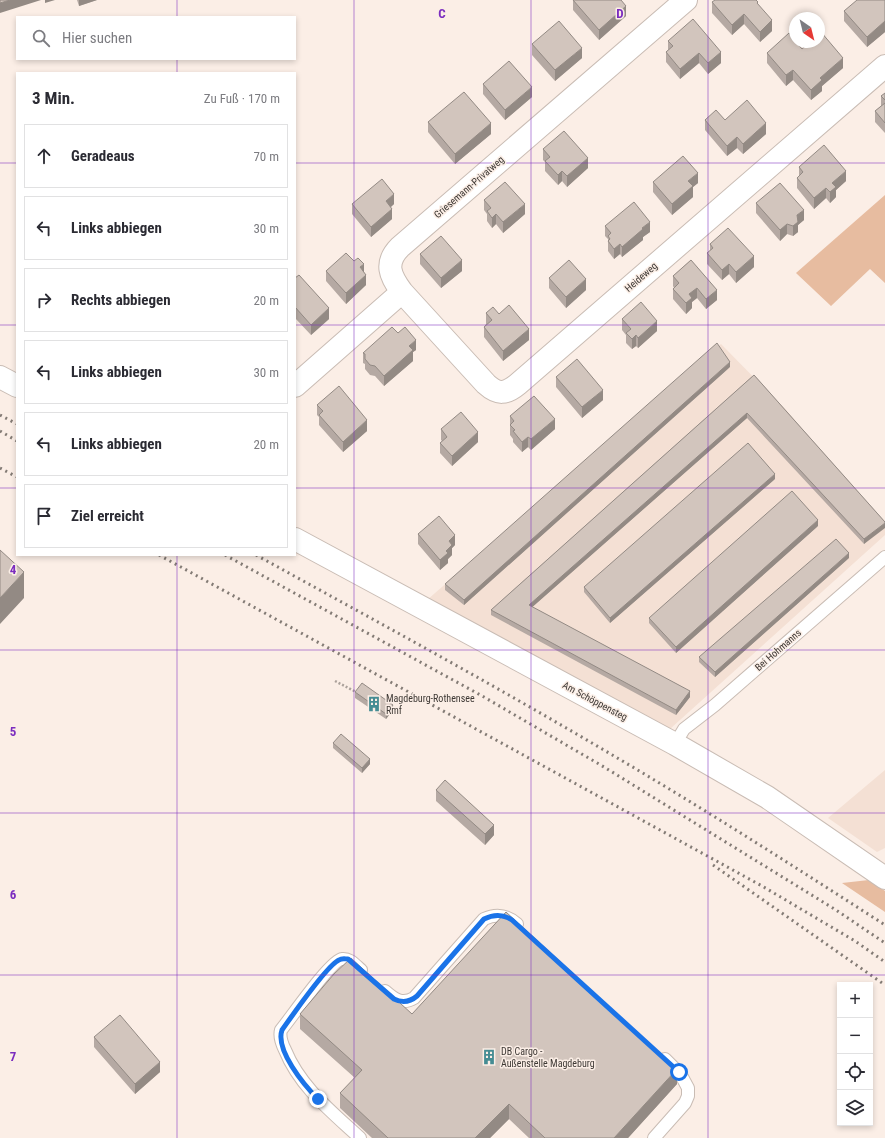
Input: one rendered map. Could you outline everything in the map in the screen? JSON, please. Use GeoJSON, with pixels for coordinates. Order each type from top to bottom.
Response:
{"type":"FeatureCollection","features":[{"type":"Feature","properties":{"kind":"street","name":"Griesemann-Privatweg"},"geometry":{"type":"LineString","coordinates":[[402,292],[395,281],[390,268],[391,259],[400,246],[686,0]]}},
{"type":"Feature","properties":{"kind":"street","name":"Heideweg"},"geometry":{"type":"LineString","coordinates":[[402,292],[486,384],[496,391],[507,391],[515,387],[885,66]]}},
{"type":"Feature","properties":{"kind":"street"},"geometry":{"type":"LineString","coordinates":[[296,385],[402,292]]}},
{"type":"Feature","properties":{"kind":"street"},"geometry":{"type":"LineString","coordinates":[[0,376],[16,385]]}},
{"type":"Feature","properties":{"kind":"street","name":"Am Schöppensteg"},"geometry":{"type":"LineString","coordinates":[[296,540],[675,744],[767,797],[885,878]]}},
{"type":"Feature","properties":{"kind":"lane","name":"Bei Hohmanns"},"geometry":{"type":"LineString","coordinates":[[675,744],[684,729],[715,705],[885,557]]}},
{"type":"Feature","properties":{"kind":"lane"},"geometry":{"type":"LineString","coordinates":[[379,986],[398,1000],[408,1001],[414,998],[483,920],[488,917],[499,915],[506,916],[524,930]]}},
{"type":"Feature","properties":{"kind":"lane"},"geometry":{"type":"LineString","coordinates":[[360,1138],[318,1099],[302,1081],[289,1061],[283,1047],[280,1034],[322,978],[337,961],[348,959],[367,976]]}},
{"type":"Feature","properties":{"kind":"lane"},"geometry":{"type":"LineString","coordinates":[[654,1138],[687,1101],[689,1094],[687,1086],[681,1075],[656,1051]]}},
{"type":"Feature","properties":{"kind":"path"},"geometry":{"type":"LineString","coordinates":[[335,681],[358,693]]}},
{"type":"Feature","properties":{"kind":"shaded area"},"geometry":{"type":"Polygon","coordinates":[[[885,195],[885,283],[870,269],[831,306],[796,273],[885,195]]]}},
{"type":"Feature","properties":{"kind":"shaded area"},"geometry":{"type":"Polygon","coordinates":[[[721,344],[787,411],[885,525],[885,535],[670,729],[427,600],[721,344]]]}},
{"type":"Feature","properties":{"kind":"shaded area"},"geometry":{"type":"Polygon","coordinates":[[[885,770],[885,848],[877,852],[828,818],[885,770]]]}},
{"type":"Feature","properties":{"kind":"shaded area"},"geometry":{"type":"Polygon","coordinates":[[[869,880],[885,891],[885,912],[842,883],[869,880]]]}},
{"type":"Feature","properties":{"kind":"building"},"geometry":{"type":"Polygon","coordinates":[[[0,0],[10,0],[0,3],[0,0]]]}},
{"type":"Feature","properties":{"kind":"building"},"geometry":{"type":"Polygon","coordinates":[[[573,0],[621,0],[626,6],[599,30],[573,0]]]}},
{"type":"Feature","properties":{"kind":"building"},"geometry":{"type":"Polygon","coordinates":[[[715,0],[756,0],[772,20],[760,32],[744,14],[732,25],[712,2],[715,0]]]}},
{"type":"Feature","properties":{"kind":"building"},"geometry":{"type":"Polygon","coordinates":[[[857,0],[885,0],[885,21],[867,37],[844,11],[857,0]]]}},
{"type":"Feature","properties":{"kind":"building"},"geometry":{"type":"Polygon","coordinates":[[[693,19],[721,52],[708,63],[699,53],[680,69],[666,52],[673,46],[668,41],[693,19]]]}},
{"type":"Feature","properties":{"kind":"building"},"geometry":{"type":"Polygon","coordinates":[[[559,21],[582,48],[555,70],[532,44],[559,21]]]}},
{"type":"Feature","properties":{"kind":"building"},"geometry":{"type":"Polygon","coordinates":[[[789,33],[789,48],[825,48],[825,37],[843,58],[820,78],[822,80],[811,90],[793,70],[786,75],[767,53],[789,33]]]}},
{"type":"Feature","properties":{"kind":"building"},"geometry":{"type":"Polygon","coordinates":[[[509,61],[532,87],[505,110],[483,84],[509,61]]]}},
{"type":"Feature","properties":{"kind":"building"},"geometry":{"type":"Polygon","coordinates":[[[464,92],[491,123],[455,154],[428,122],[464,92]]]}},
{"type":"Feature","properties":{"kind":"building"},"geometry":{"type":"Polygon","coordinates":[[[885,93],[885,100],[881,96],[885,93]]]}},
{"type":"Feature","properties":{"kind":"building"},"geometry":{"type":"Polygon","coordinates":[[[747,100],[766,123],[743,144],[737,137],[727,146],[705,120],[716,110],[725,120],[747,100]]]}},
{"type":"Feature","properties":{"kind":"building"},"geometry":{"type":"Polygon","coordinates":[[[885,103],[885,123],[875,111],[885,103]]]}},
{"type":"Feature","properties":{"kind":"building"},"geometry":{"type":"Polygon","coordinates":[[[564,131],[588,158],[567,176],[562,171],[558,175],[545,161],[550,157],[543,149],[564,131]]]}},
{"type":"Feature","properties":{"kind":"building"},"geometry":{"type":"Polygon","coordinates":[[[824,145],[846,171],[832,183],[836,187],[830,192],[826,188],[814,198],[797,178],[803,172],[799,167],[824,145]]]}},
{"type":"Feature","properties":{"kind":"building"},"geometry":{"type":"Polygon","coordinates":[[[683,156],[698,173],[688,181],[693,186],[672,204],[653,182],[683,156]]]}},
{"type":"Feature","properties":{"kind":"building"},"geometry":{"type":"Polygon","coordinates":[[[382,179],[394,194],[386,201],[392,209],[371,227],[352,204],[382,179]]]}},
{"type":"Feature","properties":{"kind":"building"},"geometry":{"type":"Polygon","coordinates":[[[505,182],[525,204],[503,222],[496,214],[492,218],[487,211],[491,208],[484,200],[505,182]]]}},
{"type":"Feature","properties":{"kind":"building"},"geometry":{"type":"Polygon","coordinates":[[[780,183],[804,210],[797,215],[798,222],[793,226],[787,224],[780,230],[756,203],[780,183]]]}},
{"type":"Feature","properties":{"kind":"building"},"geometry":{"type":"Polygon","coordinates":[[[634,202],[650,222],[622,247],[620,244],[614,249],[608,241],[610,239],[608,236],[611,233],[605,226],[634,202]]]}},
{"type":"Feature","properties":{"kind":"building"},"geometry":{"type":"Polygon","coordinates":[[[728,228],[754,256],[736,272],[729,264],[722,270],[707,253],[713,248],[710,244],[728,228]]]}},
{"type":"Feature","properties":{"kind":"building"},"geometry":{"type":"Polygon","coordinates":[[[441,236],[462,260],[441,278],[420,254],[441,236]]]}},
{"type":"Feature","properties":{"kind":"building"},"geometry":{"type":"Polygon","coordinates":[[[346,253],[354,261],[358,258],[364,264],[360,267],[366,275],[346,293],[326,271],[346,253]]]}},
{"type":"Feature","properties":{"kind":"building"},"geometry":{"type":"Polygon","coordinates":[[[569,260],[586,279],[566,297],[549,278],[569,260]]]}},
{"type":"Feature","properties":{"kind":"building"},"geometry":{"type":"Polygon","coordinates":[[[691,260],[717,290],[706,299],[697,288],[689,294],[692,298],[686,303],[673,289],[679,283],[673,276],[691,260]]]}},
{"type":"Feature","properties":{"kind":"building"},"geometry":{"type":"Polygon","coordinates":[[[299,275],[329,308],[311,325],[296,308],[296,277],[299,275]]]}},
{"type":"Feature","properties":{"kind":"building"},"geometry":{"type":"Polygon","coordinates":[[[641,302],[657,321],[638,338],[636,335],[632,339],[626,333],[631,329],[622,319],[641,302]]]}},
{"type":"Feature","properties":{"kind":"building"},"geometry":{"type":"Polygon","coordinates":[[[509,305],[529,329],[503,351],[484,327],[492,320],[486,313],[493,307],[499,314],[509,305]]]}},
{"type":"Feature","properties":{"kind":"building"},"geometry":{"type":"Polygon","coordinates":[[[392,327],[398,333],[405,327],[416,340],[409,346],[413,350],[384,376],[375,366],[370,365],[365,359],[365,354],[363,353],[392,327]]]}},
{"type":"Feature","properties":{"kind":"building"},"geometry":{"type":"Polygon","coordinates":[[[717,343],[730,362],[464,600],[445,584],[717,343]]]}},
{"type":"Feature","properties":{"kind":"building"},"geometry":{"type":"Polygon","coordinates":[[[577,359],[603,390],[582,407],[556,377],[577,359]]]}},
{"type":"Feature","properties":{"kind":"building"},"geometry":{"type":"Polygon","coordinates":[[[754,375],[885,523],[864,539],[747,413],[529,605],[690,691],[676,710],[491,610],[754,375]]]}},
{"type":"Feature","properties":{"kind":"building"},"geometry":{"type":"Polygon","coordinates":[[[339,386],[367,420],[343,442],[319,415],[323,411],[317,405],[339,386]]]}},
{"type":"Feature","properties":{"kind":"building"},"geometry":{"type":"Polygon","coordinates":[[[534,396],[555,419],[531,439],[528,437],[522,442],[513,431],[515,430],[510,425],[514,421],[510,416],[534,396]]]}},
{"type":"Feature","properties":{"kind":"building"},"geometry":{"type":"Polygon","coordinates":[[[461,412],[478,432],[452,456],[440,443],[447,437],[441,429],[461,412]]]}},
{"type":"Feature","properties":{"kind":"building"},"geometry":{"type":"Polygon","coordinates":[[[748,443],[775,474],[610,618],[584,587],[748,443]]]}},
{"type":"Feature","properties":{"kind":"building"},"geometry":{"type":"Polygon","coordinates":[[[792,491],[818,520],[676,647],[649,618],[792,491]]]}},
{"type":"Feature","properties":{"kind":"building"},"geometry":{"type":"Polygon","coordinates":[[[439,516],[455,535],[449,541],[452,545],[446,551],[448,553],[440,560],[418,534],[439,516]]]}},
{"type":"Feature","properties":{"kind":"building"},"geometry":{"type":"Polygon","coordinates":[[[836,539],[849,553],[715,672],[699,657],[836,539]]]}},
{"type":"Feature","properties":{"kind":"building"},"geometry":{"type":"Polygon","coordinates":[[[0,550],[24,572],[0,598],[0,550]]]}},
{"type":"Feature","properties":{"kind":"building"},"geometry":{"type":"Polygon","coordinates":[[[362,683],[393,705],[386,714],[355,692],[362,683]]]}},
{"type":"Feature","properties":{"kind":"building"},"geometry":{"type":"Polygon","coordinates":[[[341,734],[370,759],[362,768],[333,743],[341,734]]]}},
{"type":"Feature","properties":{"kind":"building"},"geometry":{"type":"Polygon","coordinates":[[[445,780],[494,825],[485,834],[436,790],[445,780]]]}},
{"type":"Feature","properties":{"kind":"building","name":"DB Cargo - Außenstelle Magdeburg"},"geometry":{"type":"Polygon","coordinates":[[[506,912],[677,1069],[614,1138],[545,1138],[509,1104],[475,1138],[388,1138],[340,1093],[362,1070],[300,1014],[334,974],[351,958],[412,1014],[506,912]]]}},
{"type":"Feature","properties":{"kind":"building"},"geometry":{"type":"Polygon","coordinates":[[[120,1015],[160,1062],[135,1084],[94,1037],[120,1015]]]}},
{"type":"Feature","properties":{"kind":"railway"},"geometry":{"type":"LineString","coordinates":[[0,415],[16,423]]}},
{"type":"Feature","properties":{"kind":"railway"},"geometry":{"type":"LineString","coordinates":[[0,431],[16,440]]}},
{"type":"Feature","properties":{"kind":"railway"},"geometry":{"type":"LineString","coordinates":[[0,468],[16,476]]}},
{"type":"Feature","properties":{"kind":"railway"},"geometry":{"type":"LineString","coordinates":[[161,556],[762,886],[855,941],[885,962]]}},
{"type":"Feature","properties":{"kind":"railway"},"geometry":{"type":"LineString","coordinates":[[227,556],[484,697],[604,767],[836,910],[885,943]]}},
{"type":"Feature","properties":{"kind":"railway"},"geometry":{"type":"LineString","coordinates":[[258,556],[481,679],[570,730],[784,860],[885,925]]}},
{"type":"Feature","properties":{"kind":"railway"},"geometry":{"type":"LineString","coordinates":[[713,865],[885,985]]}},
{"type":"Feature","properties":{"kind":"place","name":"Magdeburg-Rothensee Rmf"},"geometry":{"type":"Point","coordinates":[374,704]}},
{"type":"Feature","properties":{"kind":"place","name":"DB Cargo - Außenstelle Magdeburg"},"geometry":{"type":"Point","coordinates":[489,1057]}},
{"type":"Feature","properties":{"kind":"route"},"geometry":{"type":"LineString","coordinates":[[318,1099],[302,1081],[289,1061],[283,1047],[280,1034],[334,964],[339,960],[345,958],[348,959],[394,999],[401,1001],[411,1000],[417,996],[484,919],[494,915],[506,916],[512,920],[679,1072]]}}]}
